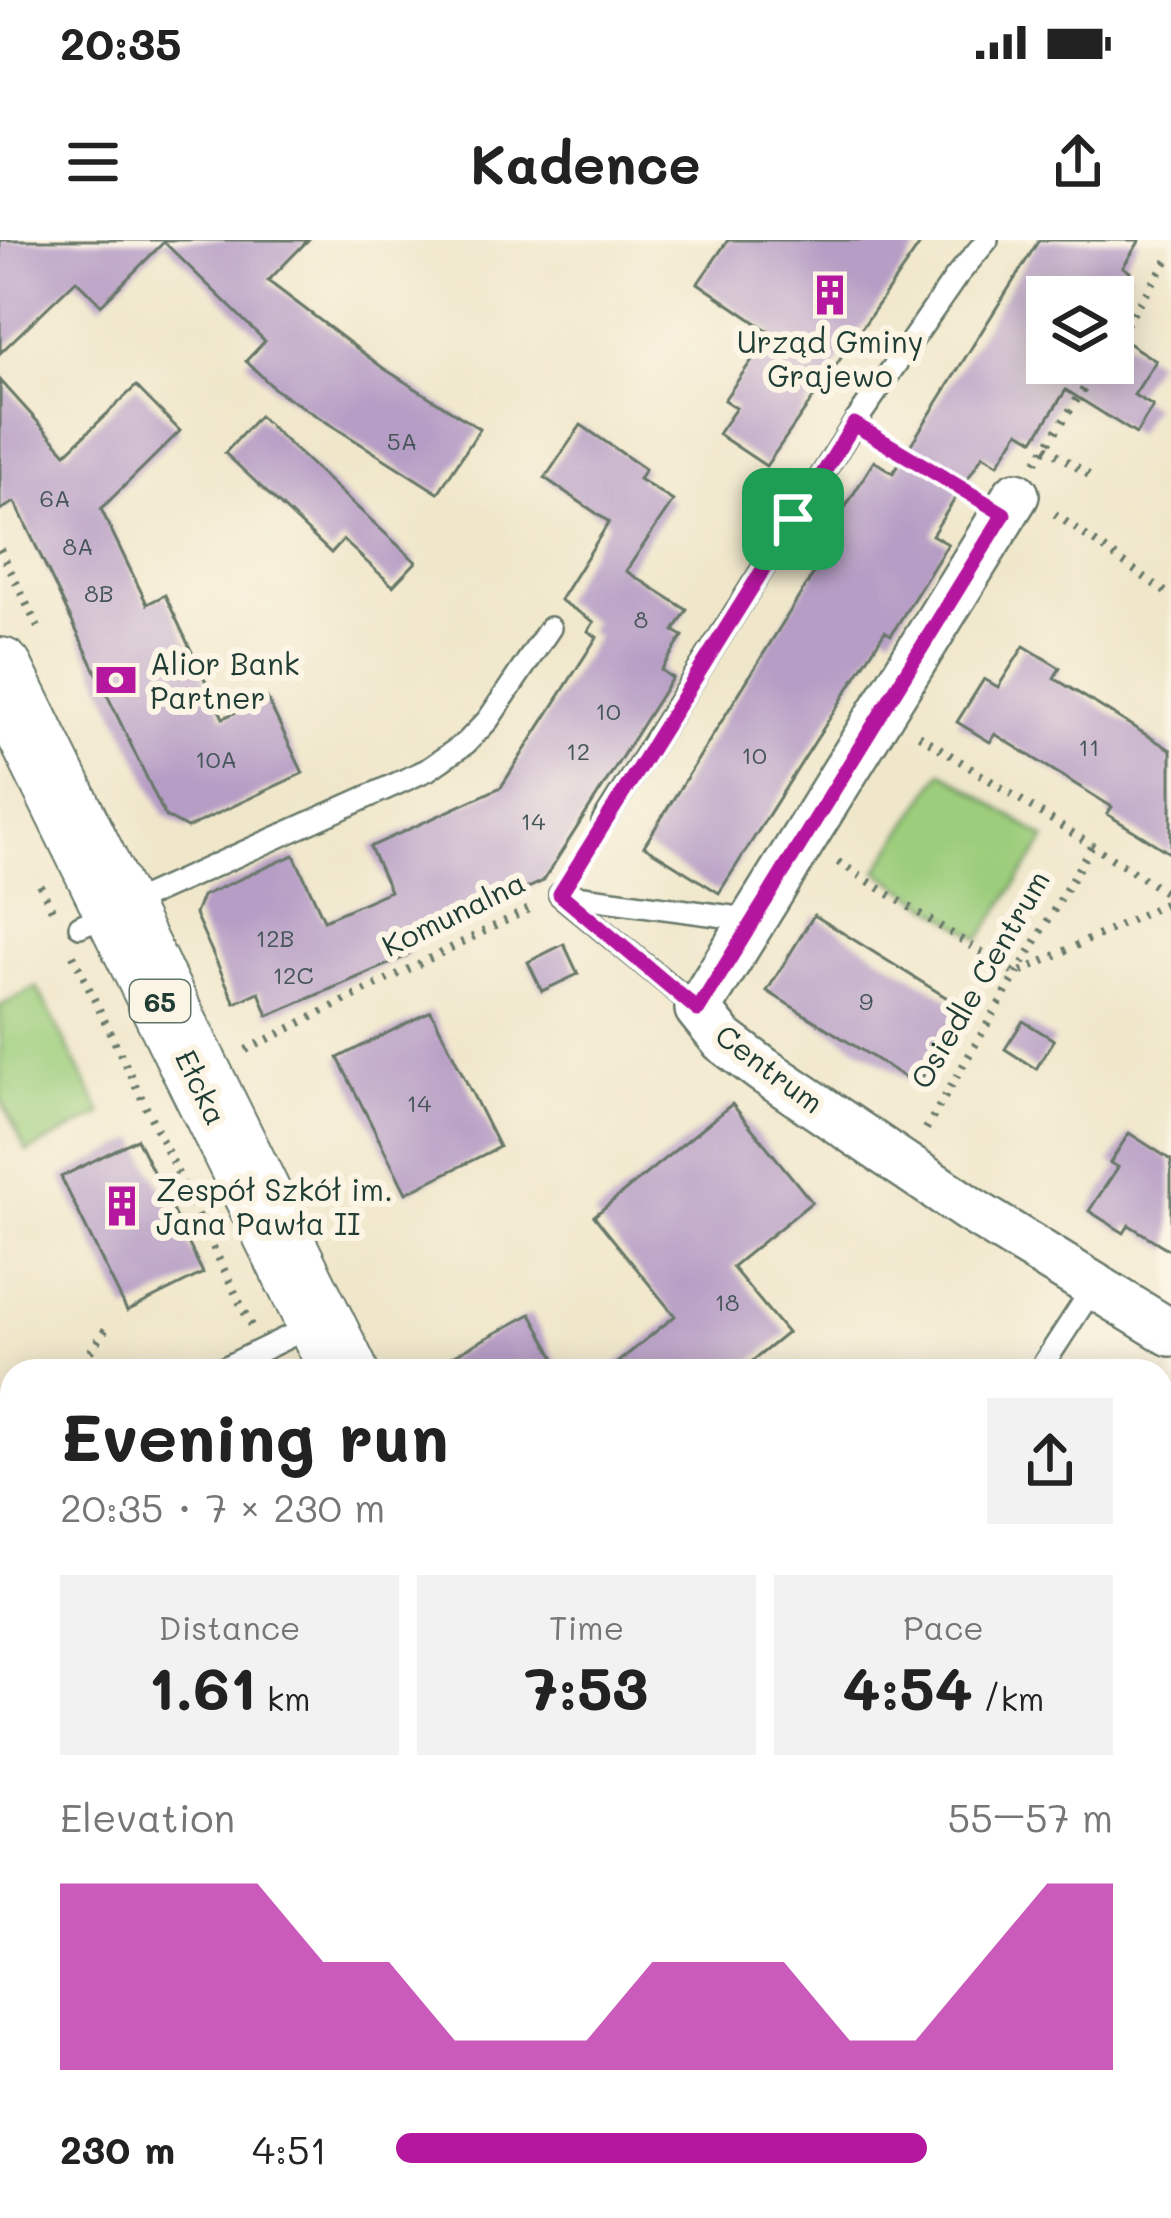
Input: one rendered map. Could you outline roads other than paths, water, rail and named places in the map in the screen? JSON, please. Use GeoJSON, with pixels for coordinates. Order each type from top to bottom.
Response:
{"type":"FeatureCollection","features":[{"type":"Feature","properties":{"kind":"main road","name":"Ełcka"},"geometry":{"type":"LineString","coordinates":[[0,671],[81,928]]}},
{"type":"Feature","properties":{"kind":"main road","name":"Ełcka"},"geometry":{"type":"LineString","coordinates":[[0,743],[81,928],[302,1350]]}},
{"type":"Feature","properties":{"kind":"street","name":"Centrum"},"geometry":{"type":"LineString","coordinates":[[1013,499],[698,1010],[723,1040],[764,1070],[969,1209],[1171,1333]]}},
{"type":"Feature","properties":{"kind":"lane"},"geometry":{"type":"LineString","coordinates":[[604,822],[854,424],[987,240]]}},
{"type":"Feature","properties":{"kind":"lane"},"geometry":{"type":"LineString","coordinates":[[81,928],[427,770],[466,743],[488,720],[550,628]]}},
{"type":"Feature","properties":{"kind":"lane"},"geometry":{"type":"LineString","coordinates":[[698,1010],[560,894],[749,923]]}},
{"type":"Feature","properties":{"kind":"lane"},"geometry":{"type":"LineString","coordinates":[[1047,1359],[1095,1285]]}},
{"type":"Feature","properties":{"kind":"lane"},"geometry":{"type":"LineString","coordinates":[[266,1359],[302,1350]]}},
{"type":"Feature","properties":{"kind":"place","name":"Urząd Gminy Grajewo"},"geometry":{"type":"Point","coordinates":[830,295]}},
{"type":"Feature","properties":{"kind":"place","name":"Alior Bank Partner"},"geometry":{"type":"Point","coordinates":[116,680]}},
{"type":"Feature","properties":{"kind":"place","name":"Zespół Szkół im. Jana Pawła II"},"geometry":{"type":"Point","coordinates":[122,1206]}}]}
